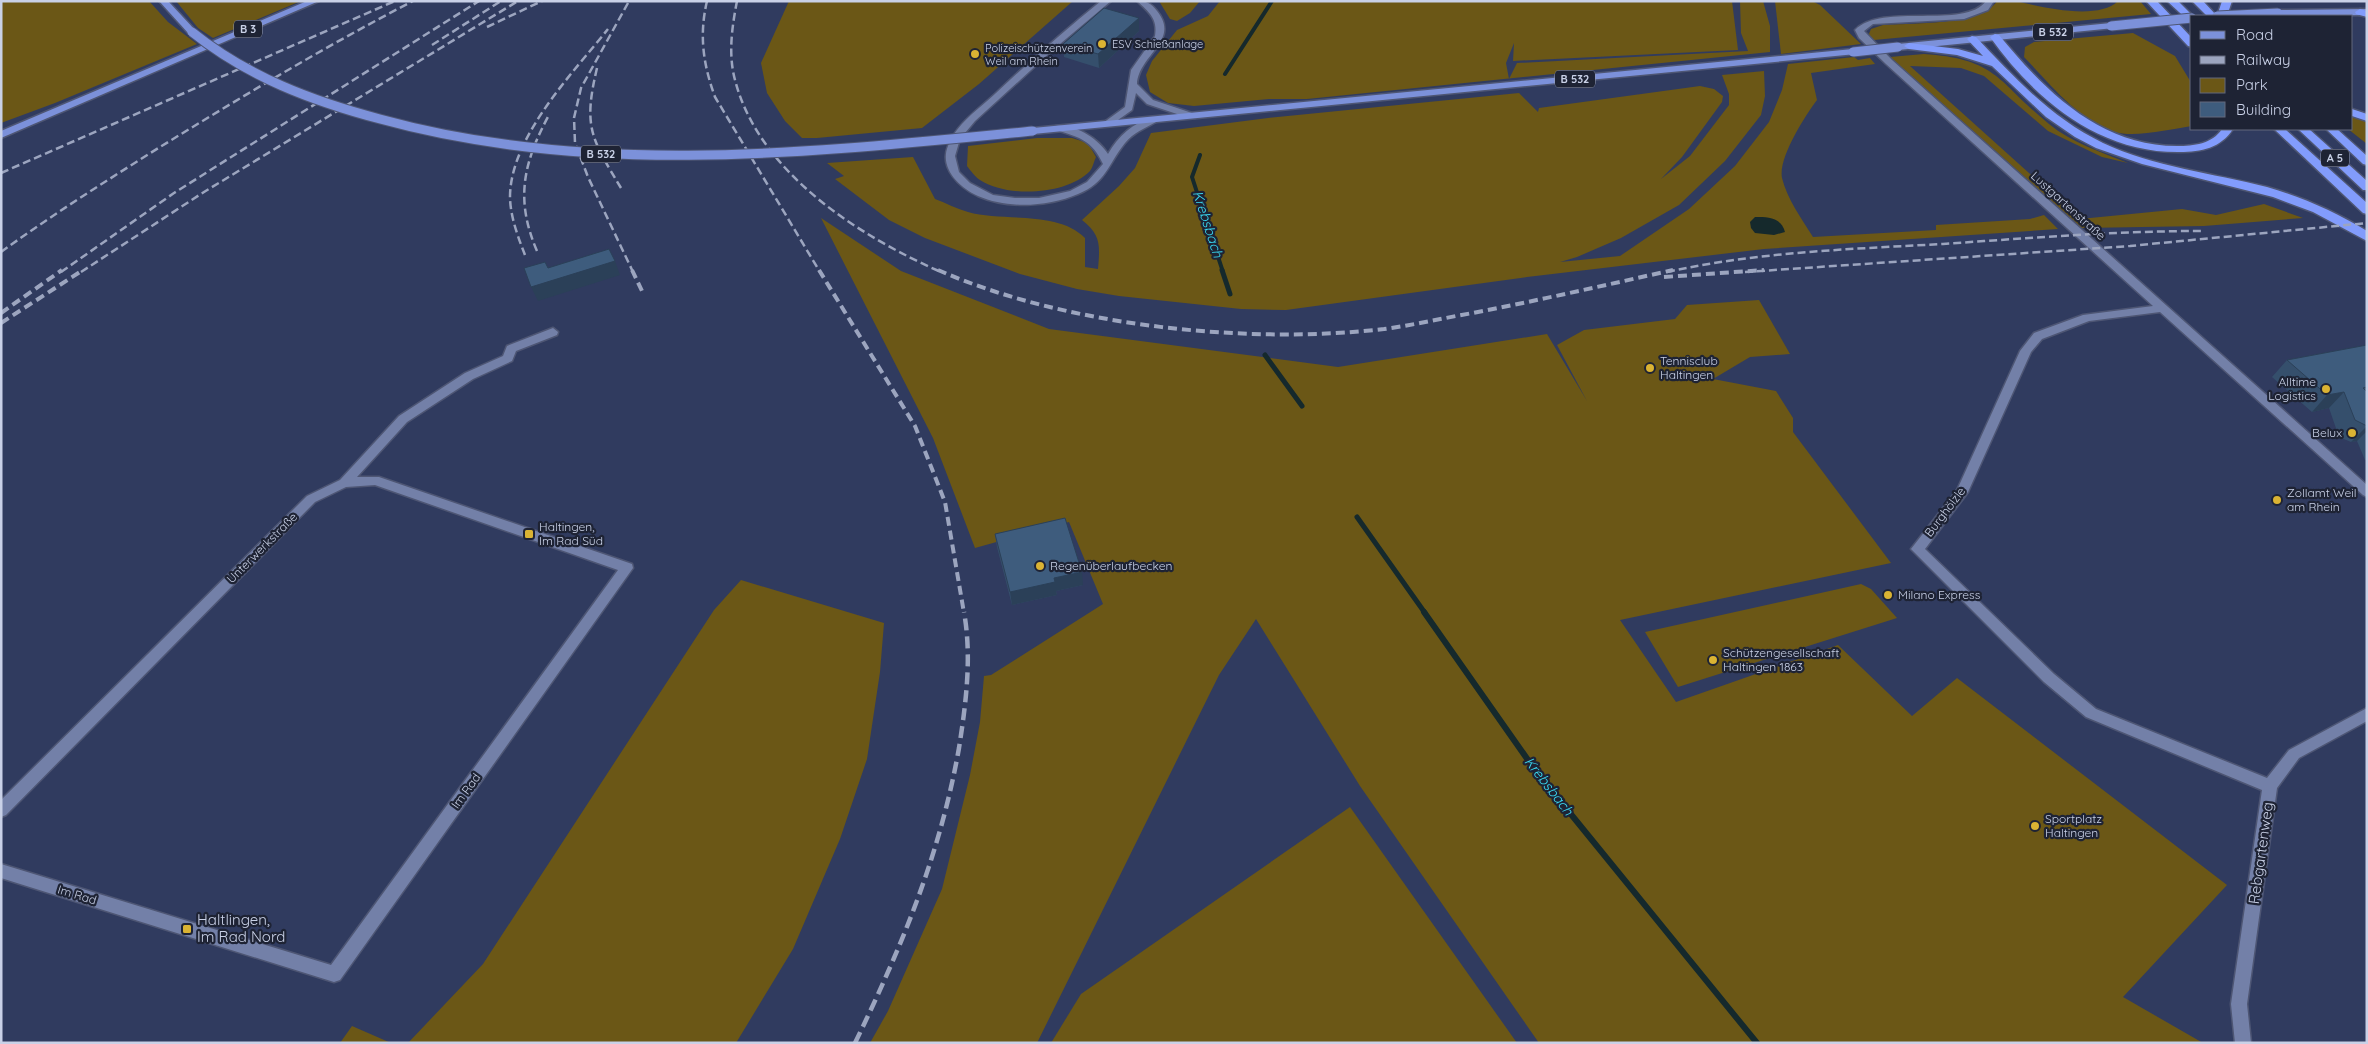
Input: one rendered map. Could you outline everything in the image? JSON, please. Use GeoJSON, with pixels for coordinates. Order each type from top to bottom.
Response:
{"type":"FeatureCollection","features":[{"type":"Feature","properties":{"kind":"highway"},"geometry":{"type":"LineString","coordinates":[[2151,1],[2190,42]]}},
{"type":"Feature","properties":{"kind":"highway"},"geometry":{"type":"LineString","coordinates":[[2172,1],[2190,18]]}},
{"type":"Feature","properties":{"kind":"highway"},"geometry":{"type":"LineString","coordinates":[[2222,15],[2227,1]]}},
{"type":"Feature","properties":{"kind":"highway"},"geometry":{"type":"LineString","coordinates":[[2202,3],[2211,15]]}},
{"type":"Feature","properties":{"kind":"highway"},"geometry":{"type":"LineString","coordinates":[[2182,35],[2190,48]]}},
{"type":"Feature","properties":{"kind":"highway"},"geometry":{"type":"LineString","coordinates":[[1995,37],[2027,76],[2064,111],[2090,128],[2106,135],[2154,148],[2183,150],[2210,145],[2222,138],[2226,130]]}},
{"type":"Feature","properties":{"kind":"highway"},"geometry":{"type":"LineString","coordinates":[[1972,39],[2053,118],[2080,136],[2144,162],[2281,196],[2339,220],[2367,237]]}},
{"type":"Feature","properties":{"kind":"highway"},"geometry":{"type":"LineString","coordinates":[[1904,47],[1972,55],[1997,65]]}},
{"type":"Feature","properties":{"kind":"highway"},"geometry":{"type":"LineString","coordinates":[[2353,112],[2367,118]]}},
{"type":"Feature","properties":{"kind":"highway"},"geometry":{"type":"LineString","coordinates":[[2280,130],[2367,210]]}},
{"type":"Feature","properties":{"kind":"highway","name":"A 5"},"geometry":{"type":"LineString","coordinates":[[2304,130],[2367,187]]}},
{"type":"Feature","properties":{"kind":"highway","name":"A 5"},"geometry":{"type":"LineString","coordinates":[[2332,130],[2367,162]]}},
{"type":"Feature","properties":{"kind":"main road","name":"B 532"},"geometry":{"type":"LineString","coordinates":[[162,1],[192,32],[217,51],[256,74],[324,103],[423,131],[529,148],[629,156],[737,156],[818,151],[1153,120],[1972,39],[2190,20]]}},
{"type":"Feature","properties":{"kind":"main road","name":"B 3"},"geometry":{"type":"LineString","coordinates":[[1,135],[315,1]]}},
{"type":"Feature","properties":{"kind":"main road"},"geometry":{"type":"LineString","coordinates":[[2237,15],[2364,13]]}},
{"type":"Feature","properties":{"kind":"main road"},"geometry":{"type":"LineString","coordinates":[[1,127],[36,119]]}},
{"type":"Feature","properties":{"kind":"street"},"geometry":{"type":"LineString","coordinates":[[1107,1],[1036,60],[968,124],[956,139],[952,148],[950,163],[960,179],[978,192],[1000,199],[1020,201],[1056,198],[1078,190],[1101,174],[1126,136],[1153,120]]}},
{"type":"Feature","properties":{"kind":"street"},"geometry":{"type":"LineString","coordinates":[[1108,124],[1129,108],[1134,86],[1134,70],[1160,36],[1161,27],[1157,15],[1141,1]]}},
{"type":"Feature","properties":{"kind":"street","name":"Lustgartenstraße"},"geometry":{"type":"LineString","coordinates":[[1990,1],[1986,8],[1964,16],[1871,22],[1859,30],[1862,36],[1889,62],[2367,492]]}},
{"type":"Feature","properties":{"kind":"street"},"geometry":{"type":"LineString","coordinates":[[1134,86],[1150,102],[1192,116]]}},
{"type":"Feature","properties":{"kind":"street"},"geometry":{"type":"LineString","coordinates":[[1059,128],[1091,140],[1100,146],[1107,164]]}},
{"type":"Feature","properties":{"kind":"street","name":"Burghölzle"},"geometry":{"type":"LineString","coordinates":[[2163,308],[2086,318],[2038,336],[2026,351],[1962,492],[1917,549],[2049,678],[2091,713],[2270,786]]}},
{"type":"Feature","properties":{"kind":"street","name":"Unterwerkstraße"},"geometry":{"type":"LineString","coordinates":[[1,810],[311,499],[344,484],[403,420],[469,376],[508,358],[511,349],[553,332]]}},
{"type":"Feature","properties":{"kind":"street","name":"Im Rad"},"geometry":{"type":"LineString","coordinates":[[1,871],[334,974],[627,568],[375,480],[344,484]]}},
{"type":"Feature","properties":{"kind":"street","name":"Rebgartenweg"},"geometry":{"type":"LineString","coordinates":[[2243,1043],[2239,1004],[2270,786],[2294,754],[2367,714]]}},
{"type":"Feature","properties":{"kind":"green space"},"geometry":{"type":"Polygon","coordinates":[[[1,1],[149,1],[168,22],[197,44],[55,103],[1,123],[1,1]]]}},
{"type":"Feature","properties":{"kind":"green space"},"geometry":{"type":"Polygon","coordinates":[[[176,1],[301,1],[213,38],[198,28],[176,1]]]}},
{"type":"Feature","properties":{"kind":"green space"},"geometry":{"type":"Polygon","coordinates":[[[789,1],[1073,1],[979,84],[922,128],[802,138],[785,121],[767,93],[761,63],[789,1]]]}},
{"type":"Feature","properties":{"kind":"green space"},"geometry":{"type":"Polygon","coordinates":[[[1159,1],[1200,1],[1190,13],[1177,21],[1170,19],[1159,1]]]}},
{"type":"Feature","properties":{"kind":"green space"},"geometry":{"type":"Polygon","coordinates":[[[1220,1],[1732,1],[1738,50],[1513,61],[1514,43],[1506,63],[1509,79],[1307,99],[1269,99],[1194,106],[1168,103],[1150,92],[1146,75],[1152,61],[1177,30],[1208,16],[1220,1]]]}},
{"type":"Feature","properties":{"kind":"green space"},"geometry":{"type":"Polygon","coordinates":[[[1740,1],[1763,1],[1770,26],[1770,52],[1509,78],[1517,63],[1748,51],[1741,33],[1740,1]]]}},
{"type":"Feature","properties":{"kind":"green space"},"geometry":{"type":"Polygon","coordinates":[[[1775,1],[1812,1],[1820,5],[1861,44],[1781,54],[1775,1]]]}},
{"type":"Feature","properties":{"kind":"green space"},"geometry":{"type":"Polygon","coordinates":[[[1997,1],[2014,1],[2054,9],[2084,11],[2109,7],[2118,1],[2140,1],[2151,14],[1874,40],[1868,36],[1871,29],[1883,25],[1944,22],[1977,15],[1989,9],[1997,1]]]}},
{"type":"Feature","properties":{"kind":"green space"},"geometry":{"type":"Polygon","coordinates":[[[2133,33],[2175,56],[2190,81],[2190,126],[2142,134],[2123,134],[2101,126],[2065,100],[2024,57],[2025,47],[2034,42],[2133,33]]]}},
{"type":"Feature","properties":{"kind":"green space"},"geometry":{"type":"Polygon","coordinates":[[[1924,54],[1968,61],[1983,68],[2007,85],[2049,124],[2067,137],[2128,163],[2102,157],[2048,131],[1984,76],[1961,68],[1910,66],[2080,219],[2182,209],[2216,215],[2264,204],[2303,218],[2204,226],[2082,228],[1890,57],[1924,54]]]}},
{"type":"Feature","properties":{"kind":"green space"},"geometry":{"type":"Polygon","coordinates":[[[1854,57],[1858,60],[1870,58],[1875,64],[1811,73],[1817,100],[1800,126],[1784,160],[1782,178],[1787,194],[1813,237],[1936,230],[1936,225],[2030,219],[2044,215],[2058,229],[1764,249],[1527,277],[1286,310],[1241,309],[1119,296],[1077,289],[1020,274],[925,238],[889,220],[835,179],[844,176],[827,163],[913,157],[935,199],[968,212],[982,215],[1045,220],[1074,229],[1085,238],[1085,267],[1098,269],[1098,241],[1093,231],[1082,220],[1119,186],[1135,168],[1151,133],[1268,118],[1519,93],[1538,112],[1539,108],[1700,86],[1714,89],[1723,96],[1722,102],[1682,157],[1661,179],[1690,156],[1729,105],[1729,94],[1722,75],[1764,71],[1765,96],[1761,115],[1725,161],[1679,205],[1621,238],[1577,257],[1560,262],[1620,256],[1689,209],[1735,166],[1769,122],[1782,90],[1788,64],[1854,57]]]}},
{"type":"Feature","properties":{"kind":"green space"},"geometry":{"type":"Polygon","coordinates":[[[2353,115],[2367,121],[2367,144],[2349,130],[2353,130],[2353,115]]]}},
{"type":"Feature","properties":{"kind":"green space"},"geometry":{"type":"Polygon","coordinates":[[[1037,138],[1072,138],[1088,143],[1096,157],[1090,171],[1080,179],[1067,185],[1052,189],[1021,191],[1005,190],[992,186],[978,179],[967,166],[968,146],[1037,138]]]}},
{"type":"Feature","properties":{"kind":"green space"},"geometry":{"type":"Polygon","coordinates":[[[821,218],[901,271],[1049,329],[1338,367],[1547,334],[1587,401],[1557,345],[1584,330],[1675,319],[1687,305],[1759,300],[1790,354],[1750,357],[1713,379],[1776,391],[1793,418],[1793,432],[1891,563],[1620,620],[1676,702],[1838,645],[1912,716],[1957,678],[2227,885],[2123,997],[2203,1043],[1539,1043],[1360,786],[1256,619],[1219,675],[1037,1043],[870,1043],[888,1011],[942,889],[970,775],[980,722],[984,676],[991,675],[1103,604],[1069,522],[975,548],[933,438],[821,218]]]}},
{"type":"Feature","properties":{"kind":"green space"},"geometry":{"type":"Polygon","coordinates":[[[741,580],[884,623],[880,672],[867,759],[840,839],[793,949],[736,1043],[408,1043],[483,964],[714,610],[741,580]]]}},
{"type":"Feature","properties":{"kind":"green space","name":"Schützengesellschaft Haltingen 1863"},"geometry":{"type":"Polygon","coordinates":[[[1861,584],[1871,589],[1897,618],[1678,687],[1645,632],[1861,584]]]}},
{"type":"Feature","properties":{"kind":"green space"},"geometry":{"type":"Polygon","coordinates":[[[1350,807],[1517,1043],[1051,1043],[1081,994],[1350,807]]]}},
{"type":"Feature","properties":{"kind":"green space"},"geometry":{"type":"Polygon","coordinates":[[[352,1026],[391,1043],[340,1043],[352,1026]]]}},
{"type":"Feature","properties":{"kind":"shaded area"},"geometry":{"type":"Polygon","coordinates":[[[1755,217],[1769,218],[1777,221],[1785,232],[1774,235],[1755,233],[1751,228],[1750,222],[1755,217]]]}},
{"type":"Feature","properties":{"kind":"building"},"geometry":{"type":"Polygon","coordinates":[[[1104,8],[1139,18],[1098,54],[1063,44],[1104,8]]]}},
{"type":"Feature","properties":{"kind":"building"},"geometry":{"type":"Polygon","coordinates":[[[609,249],[615,261],[531,287],[524,268],[545,262],[548,268],[609,249]]]}},
{"type":"Feature","properties":{"kind":"building"},"geometry":{"type":"Polygon","coordinates":[[[2367,345],[2367,387],[2363,388],[2367,392],[2367,426],[2355,420],[2344,392],[2327,395],[2287,360],[2367,345]]]}},
{"type":"Feature","properties":{"kind":"building","name":"Regenüberlaufbecken"},"geometry":{"type":"Polygon","coordinates":[[[1065,518],[1082,572],[1054,578],[1055,582],[1010,592],[995,534],[1065,518]]]}},
{"type":"Feature","properties":{"kind":"waterway","name":"Krebsbach"},"geometry":{"type":"LineString","coordinates":[[1225,74],[1272,1]]}},
{"type":"Feature","properties":{"kind":"waterway","name":"Krebsbach"},"geometry":{"type":"LineString","coordinates":[[1200,155],[1192,177],[1223,272]]}},
{"type":"Feature","properties":{"kind":"waterway","name":"Krebsbach"},"geometry":{"type":"LineString","coordinates":[[1222,270],[1230,294]]}},
{"type":"Feature","properties":{"kind":"waterway","name":"Krebsbach"},"geometry":{"type":"LineString","coordinates":[[1265,355],[1302,406]]}},
{"type":"Feature","properties":{"kind":"waterway","name":"Krebsbach"},"geometry":{"type":"LineString","coordinates":[[1357,517],[1425,613]]}},
{"type":"Feature","properties":{"kind":"waterway","name":"Krebsbach"},"geometry":{"type":"LineString","coordinates":[[1424,612],[1535,770],[1757,1043]]}},
{"type":"Feature","properties":{"kind":"railway"},"geometry":{"type":"LineString","coordinates":[[1,173],[395,1]]}},
{"type":"Feature","properties":{"kind":"railway"},"geometry":{"type":"LineString","coordinates":[[1,252],[79,198],[191,128],[254,90],[413,1]]}},
{"type":"Feature","properties":{"kind":"railway"},"geometry":{"type":"LineString","coordinates":[[61,272],[174,193],[479,1]]}},
{"type":"Feature","properties":{"kind":"railway"},"geometry":{"type":"LineString","coordinates":[[432,45],[501,1]]}},
{"type":"Feature","properties":{"kind":"railway"},"geometry":{"type":"LineString","coordinates":[[81,272],[204,192],[518,1]]}},
{"type":"Feature","properties":{"kind":"railway"},"geometry":{"type":"LineString","coordinates":[[487,27],[542,1]]}},
{"type":"Feature","properties":{"kind":"railway"},"geometry":{"type":"LineString","coordinates":[[707,1],[703,38],[705,61],[715,97],[820,272]]}},
{"type":"Feature","properties":{"kind":"railway"},"geometry":{"type":"LineString","coordinates":[[737,1],[732,41],[735,80],[747,113],[766,144],[789,172],[816,197],[846,220],[878,240],[941,272]]}},
{"type":"Feature","properties":{"kind":"railway"},"geometry":{"type":"LineString","coordinates":[[628,3],[581,88],[574,118],[575,143],[588,177],[633,272]]}},
{"type":"Feature","properties":{"kind":"railway"},"geometry":{"type":"LineString","coordinates":[[525,255],[517,234],[510,204],[513,173],[521,151],[532,128],[546,106],[608,29]]}},
{"type":"Feature","properties":{"kind":"railway"},"geometry":{"type":"LineString","coordinates":[[597,68],[591,105],[592,131],[603,156],[621,188]]}},
{"type":"Feature","properties":{"kind":"railway"},"geometry":{"type":"LineString","coordinates":[[537,251],[526,215],[525,182],[533,149],[549,115]]}},
{"type":"Feature","properties":{"kind":"railway"},"geometry":{"type":"LineString","coordinates":[[1745,272],[2130,246],[2367,223]]}},
{"type":"Feature","properties":{"kind":"railway"},"geometry":{"type":"LineString","coordinates":[[1667,272],[1735,260],[1804,252],[2072,235],[2201,231]]}},
{"type":"Feature","properties":{"kind":"railway"},"geometry":{"type":"LineString","coordinates":[[1,313],[62,270]]}},
{"type":"Feature","properties":{"kind":"railway"},"geometry":{"type":"LineString","coordinates":[[1,323],[83,270]]}},
{"type":"Feature","properties":{"kind":"railway"},"geometry":{"type":"LineString","coordinates":[[632,270],[643,293]]}},
{"type":"Feature","properties":{"kind":"railway"},"geometry":{"type":"LineString","coordinates":[[819,270],[915,426],[945,502],[964,613]]}},
{"type":"Feature","properties":{"kind":"railway"},"geometry":{"type":"LineString","coordinates":[[938,270],[988,289],[1042,305],[1099,317],[1157,326],[1216,332],[1274,334],[1331,333],[1384,329],[1523,303],[1673,270]]}},
{"type":"Feature","properties":{"kind":"railway"},"geometry":{"type":"LineString","coordinates":[[1664,277],[1764,270]]}},
{"type":"Feature","properties":{"kind":"railway"},"geometry":{"type":"LineString","coordinates":[[855,1043],[904,935],[918,899],[951,787],[962,731],[966,697],[968,646],[964,612]]}},
{"type":"Feature","properties":{"kind":"place","name":"ESV Schießanlage"},"geometry":{"type":"Point","coordinates":[1102,44]}},
{"type":"Feature","properties":{"kind":"place","name":"Polizeischützenverein Weil am Rhein"},"geometry":{"type":"Point","coordinates":[975,54]}},
{"type":"Feature","properties":{"kind":"place","name":"Tennisclub Haltingen"},"geometry":{"type":"Point","coordinates":[1650,368]}},
{"type":"Feature","properties":{"kind":"place","name":"Alltime Logistics"},"geometry":{"type":"Point","coordinates":[2326,389]}},
{"type":"Feature","properties":{"kind":"place","name":"Belux"},"geometry":{"type":"Point","coordinates":[2352,433]}},
{"type":"Feature","properties":{"kind":"place","name":"Zollamt Weil am Rhein"},"geometry":{"type":"Point","coordinates":[2277,500]}},
{"type":"Feature","properties":{"kind":"place","name":"Haltingen, Im Rad Süd"},"geometry":{"type":"Point","coordinates":[529,534]}},
{"type":"Feature","properties":{"kind":"place","name":"Regenüberlaufbecken"},"geometry":{"type":"Point","coordinates":[1040,566]}},
{"type":"Feature","properties":{"kind":"place","name":"Milano Express"},"geometry":{"type":"Point","coordinates":[1888,595]}},
{"type":"Feature","properties":{"kind":"place","name":"Schützengesellschaft Haltingen 1863"},"geometry":{"type":"Point","coordinates":[1713,660]}},
{"type":"Feature","properties":{"kind":"place","name":"Sportplatz Haltingen"},"geometry":{"type":"Point","coordinates":[2035,826]}},
{"type":"Feature","properties":{"kind":"place","name":"Haltlingen, Im Rad Nord"},"geometry":{"type":"Point","coordinates":[187,929]}}]}
